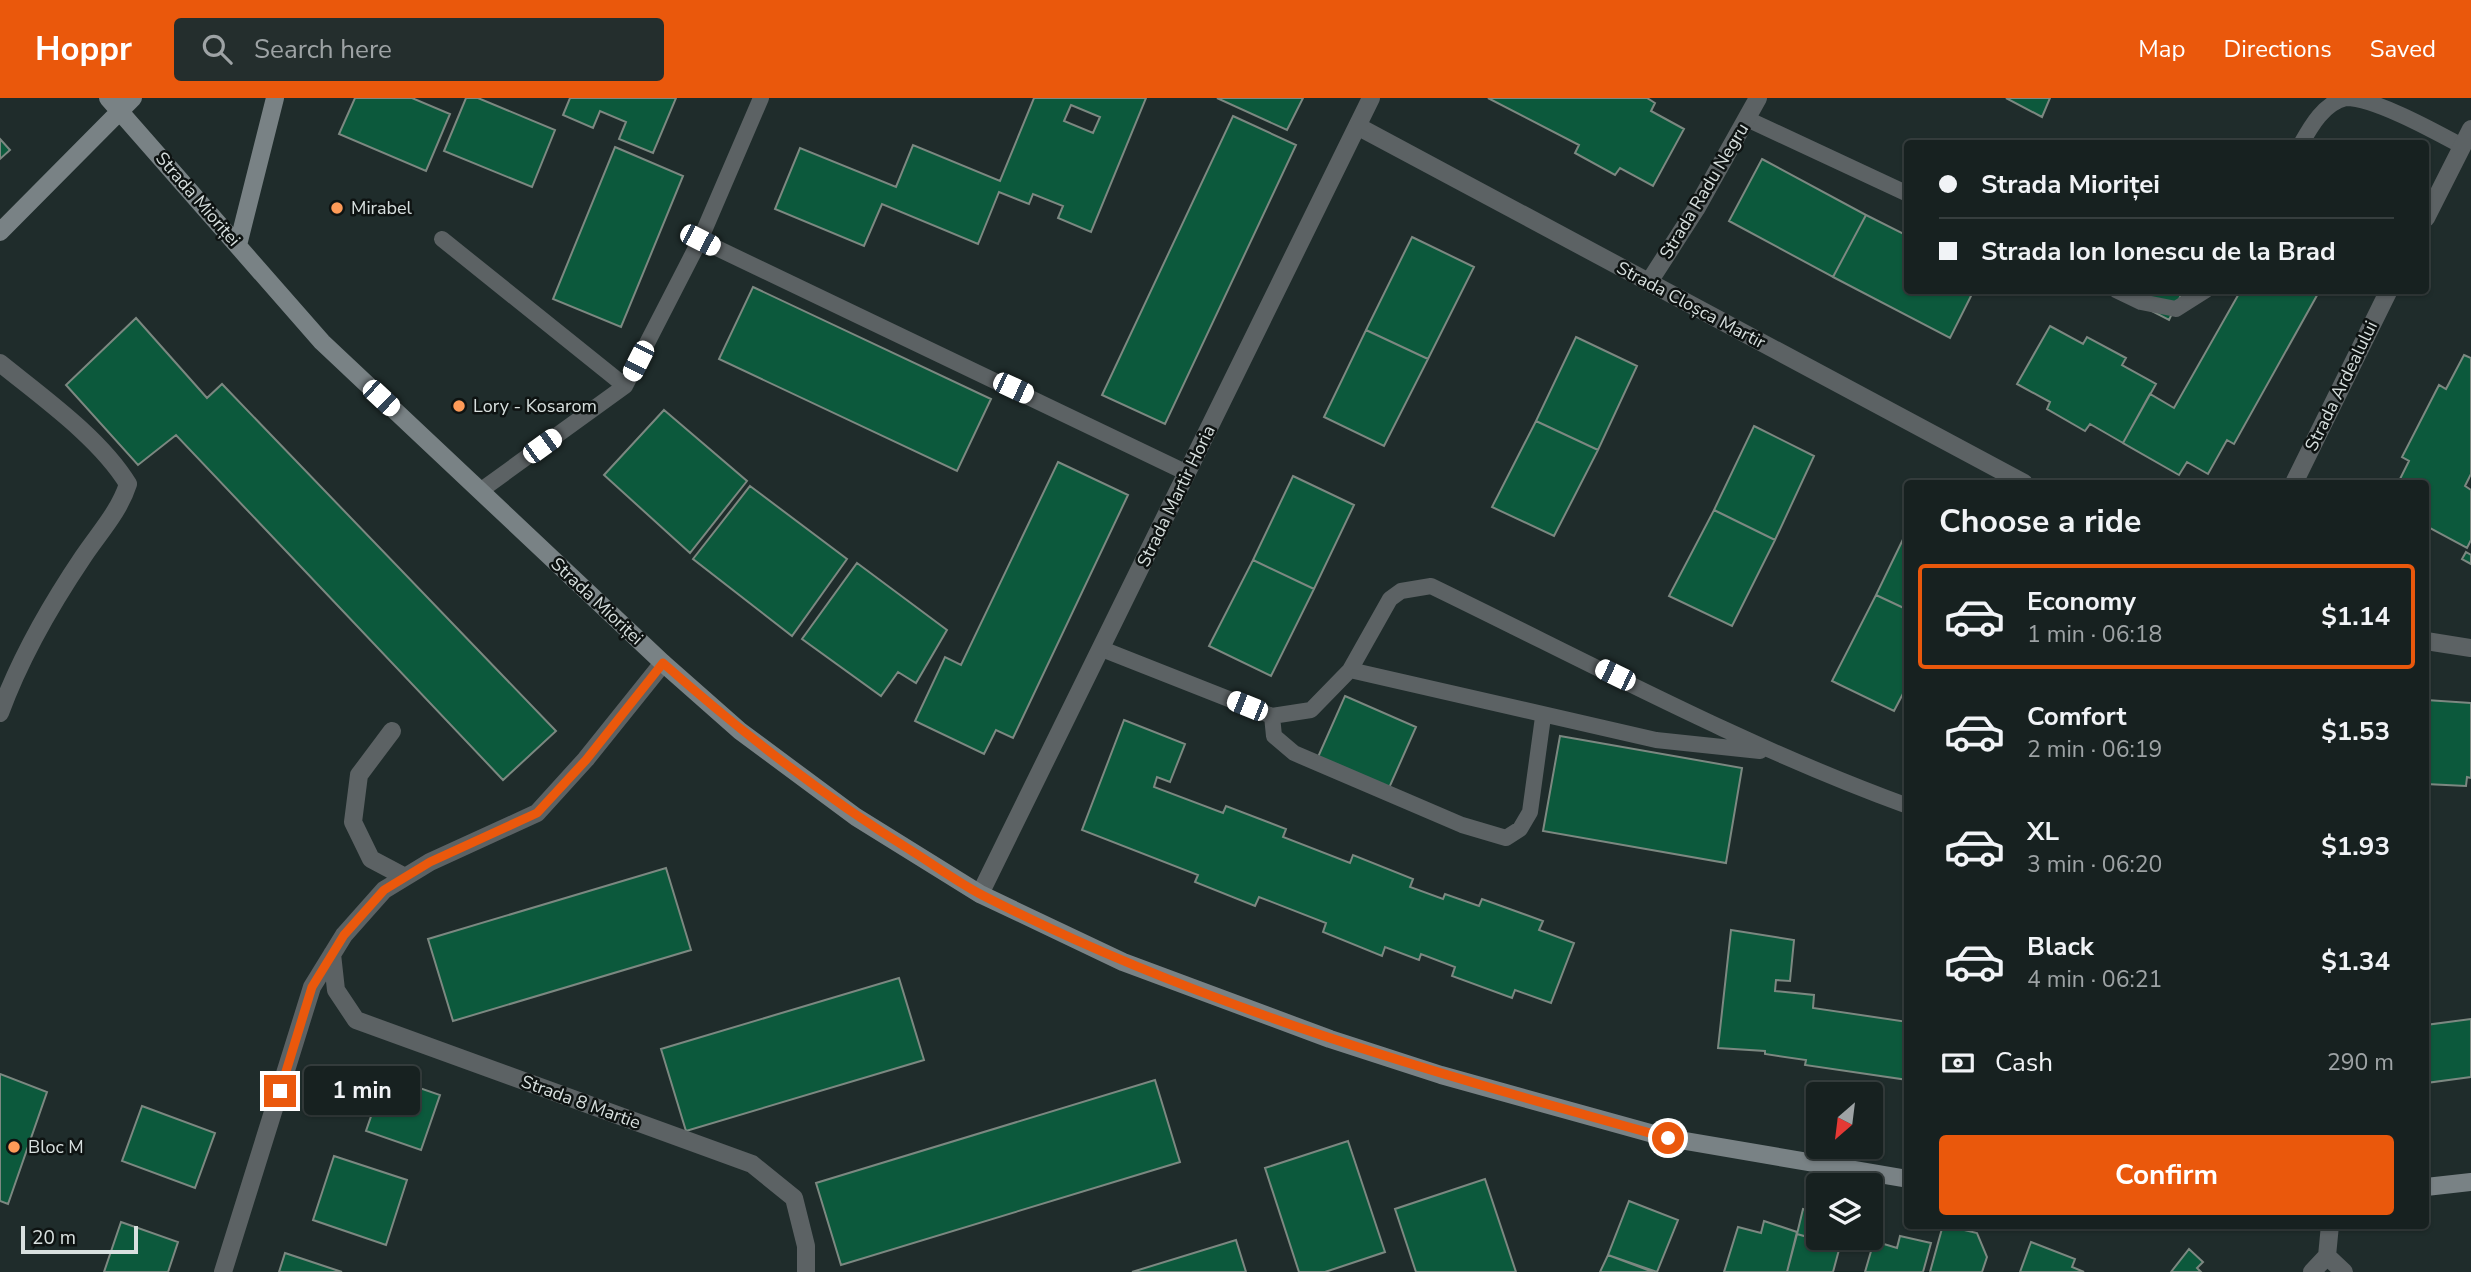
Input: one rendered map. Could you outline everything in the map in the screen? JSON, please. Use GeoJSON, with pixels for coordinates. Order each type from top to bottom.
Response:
{"type":"FeatureCollection","features":[{"type":"Feature","properties":{"kind":"main road"},"geometry":{"type":"LineString","coordinates":[[0,232],[114,104],[133,98]]}},
{"type":"Feature","properties":{"kind":"main road"},"geometry":{"type":"LineString","coordinates":[[238,245],[275,98]]}},
{"type":"Feature","properties":{"kind":"main road","name":"Strada Mioriței"},"geometry":{"type":"LineString","coordinates":[[114,104],[322,342],[663,663],[740,731],[856,817],[980,894],[1123,962],[1330,1040],[1441,1075],[1668,1138],[1904,1179]]}},
{"type":"Feature","properties":{"kind":"main road"},"geometry":{"type":"LineString","coordinates":[[2429,1187],[2471,1182]]}},
{"type":"Feature","properties":{"kind":"street","name":"Strada Martir Horia"},"geometry":{"type":"LineString","coordinates":[[980,894],[1371,98]]}},
{"type":"Feature","properties":{"kind":"street","name":"Strada Radu Negru"},"geometry":{"type":"LineString","coordinates":[[1649,282],[1758,98]]}},
{"type":"Feature","properties":{"kind":"street","name":"Strada Cloșca Martir"},"geometry":{"type":"LineString","coordinates":[[1359,127],[2018,480]]}},
{"type":"Feature","properties":{"kind":"street"},"geometry":{"type":"LineString","coordinates":[[2429,212],[2471,129]]}},
{"type":"Feature","properties":{"kind":"street","name":"Strada Ardealului"},"geometry":{"type":"LineString","coordinates":[[2295,480],[2387,294]]}},
{"type":"Feature","properties":{"kind":"street"},"geometry":{"type":"LineString","coordinates":[[0,363],[42,397],[117,466],[128,484],[123,500],[81,559],[18,671],[0,713]]}},
{"type":"Feature","properties":{"kind":"street"},"geometry":{"type":"LineString","coordinates":[[2429,641],[2471,648]]}},
{"type":"Feature","properties":{"kind":"street"},"geometry":{"type":"LineString","coordinates":[[223,1272],[312,987],[344,935],[384,890],[430,862],[537,813],[586,760],[663,663]]}},
{"type":"Feature","properties":{"kind":"street"},"geometry":{"type":"LineString","coordinates":[[392,731],[359,775],[353,822],[371,859],[405,877]]}},
{"type":"Feature","properties":{"kind":"street","name":"Strada 8 Martie"},"geometry":{"type":"LineString","coordinates":[[332,954],[337,990],[356,1020],[752,1164],[794,1198],[806,1246],[806,1272]]}},
{"type":"Feature","properties":{"kind":"street"},"geometry":{"type":"LineString","coordinates":[[2312,1272],[2327,1256],[2330,1229]]}},
{"type":"Feature","properties":{"kind":"street"},"geometry":{"type":"LineString","coordinates":[[2327,1256],[2344,1272]]}},
{"type":"Feature","properties":{"kind":"lane"},"geometry":{"type":"LineString","coordinates":[[480,492],[625,386],[700,240],[761,98]]}},
{"type":"Feature","properties":{"kind":"lane"},"geometry":{"type":"LineString","coordinates":[[2303,140],[2319,115],[2346,98],[2373,101],[2462,146]]}},
{"type":"Feature","properties":{"kind":"lane"},"geometry":{"type":"LineString","coordinates":[[1747,119],[1904,192]]}},
{"type":"Feature","properties":{"kind":"lane"},"geometry":{"type":"LineString","coordinates":[[442,239],[625,386]]}},
{"type":"Feature","properties":{"kind":"lane"},"geometry":{"type":"LineString","coordinates":[[700,240],[1187,473]]}},
{"type":"Feature","properties":{"kind":"lane"},"geometry":{"type":"LineString","coordinates":[[2124,294],[2141,302],[2176,309],[2200,294]]}},
{"type":"Feature","properties":{"kind":"lane"},"geometry":{"type":"LineString","coordinates":[[1102,649],[1272,716],[1311,710],[1350,670],[1390,598],[1401,591],[1431,586],[1771,752],[1904,805]]}},
{"type":"Feature","properties":{"kind":"lane"},"geometry":{"type":"LineString","coordinates":[[1350,670],[1543,717],[1656,740],[1771,752]]}},
{"type":"Feature","properties":{"kind":"lane"},"geometry":{"type":"LineString","coordinates":[[1272,716],[1274,736],[1294,753],[1462,825],[1506,838],[1520,830],[1530,811],[1543,717]]}},
{"type":"Feature","properties":{"kind":"building"},"geometry":{"type":"Polygon","coordinates":[[[355,98],[412,98],[450,114],[426,171],[339,134],[355,98]]]}},
{"type":"Feature","properties":{"kind":"building"},"geometry":{"type":"Polygon","coordinates":[[[466,98],[478,98],[555,130],[532,187],[444,151],[466,98]]]}},
{"type":"Feature","properties":{"kind":"building"},"geometry":{"type":"Polygon","coordinates":[[[570,98],[676,98],[653,153],[619,139],[626,122],[600,111],[593,128],[563,115],[570,98]]]}},
{"type":"Feature","properties":{"kind":"building"},"geometry":{"type":"Polygon","coordinates":[[[1034,98],[1146,98],[1091,232],[1058,218],[1063,206],[1033,194],[1029,204],[999,192],[978,244],[882,204],[864,246],[775,209],[800,148],[896,187],[913,145],[1000,181],[1034,98]],[[1071,105],[1064,121],[1093,133],[1100,117],[1071,105]]]}},
{"type":"Feature","properties":{"kind":"building"},"geometry":{"type":"Polygon","coordinates":[[[1217,98],[1303,98],[1287,130],[1217,98]]]}},
{"type":"Feature","properties":{"kind":"building"},"geometry":{"type":"Polygon","coordinates":[[[1488,98],[1647,98],[1655,103],[1651,111],[1684,129],[1653,186],[1620,168],[1615,175],[1575,153],[1579,145],[1488,98]]]}},
{"type":"Feature","properties":{"kind":"building"},"geometry":{"type":"Polygon","coordinates":[[[2006,98],[2050,98],[2042,117],[2006,98]]]}},
{"type":"Feature","properties":{"kind":"building"},"geometry":{"type":"Polygon","coordinates":[[[1233,116],[1296,145],[1165,424],[1102,395],[1233,116]]]}},
{"type":"Feature","properties":{"kind":"building"},"geometry":{"type":"Polygon","coordinates":[[[0,139],[10,150],[0,159],[0,139]]]}},
{"type":"Feature","properties":{"kind":"building"},"geometry":{"type":"Polygon","coordinates":[[[615,147],[683,176],[621,327],[553,299],[615,147]]]}},
{"type":"Feature","properties":{"kind":"building"},"geometry":{"type":"Polygon","coordinates":[[[1762,159],[1866,215],[1833,277],[1729,221],[1762,159]]]}},
{"type":"Feature","properties":{"kind":"building"},"geometry":{"type":"Polygon","coordinates":[[[1866,215],[1904,234],[1904,294],[1972,294],[1950,338],[1833,277],[1866,215]]]}},
{"type":"Feature","properties":{"kind":"building"},"geometry":{"type":"Polygon","coordinates":[[[1412,237],[1474,267],[1428,359],[1366,330],[1412,237]]]}},
{"type":"Feature","properties":{"kind":"building"},"geometry":{"type":"Polygon","coordinates":[[[753,287],[991,399],[957,471],[719,359],[753,287]]]}},
{"type":"Feature","properties":{"kind":"building"},"geometry":{"type":"Polygon","coordinates":[[[2119,294],[2182,294],[2169,320],[2119,294]]]}},
{"type":"Feature","properties":{"kind":"building"},"geometry":{"type":"Polygon","coordinates":[[[2239,294],[2318,294],[2234,444],[2227,440],[2208,474],[2187,462],[2179,475],[2123,443],[2150,394],[2174,408],[2239,294]]]}},
{"type":"Feature","properties":{"kind":"building"},"geometry":{"type":"Polygon","coordinates":[[[136,318],[207,398],[222,384],[556,731],[503,780],[176,435],[138,465],[66,385],[136,318]]]}},
{"type":"Feature","properties":{"kind":"building"},"geometry":{"type":"Polygon","coordinates":[[[2050,326],[2083,344],[2087,337],[2126,358],[2122,365],[2156,384],[2123,443],[2090,424],[2085,431],[2047,409],[2050,402],[2017,384],[2050,326]]]}},
{"type":"Feature","properties":{"kind":"building"},"geometry":{"type":"Polygon","coordinates":[[[1366,330],[1428,359],[1384,446],[1324,417],[1366,330]]]}},
{"type":"Feature","properties":{"kind":"building"},"geometry":{"type":"Polygon","coordinates":[[[1576,337],[1637,366],[1598,450],[1536,421],[1576,337]]]}},
{"type":"Feature","properties":{"kind":"building"},"geometry":{"type":"Polygon","coordinates":[[[2464,355],[2471,358],[2471,474],[2465,486],[2471,490],[2471,540],[2467,548],[2429,528],[2429,480],[2400,480],[2409,461],[2402,457],[2439,385],[2446,389],[2464,355]]]}},
{"type":"Feature","properties":{"kind":"building"},"geometry":{"type":"Polygon","coordinates":[[[664,410],[747,481],[690,553],[604,475],[664,410]]]}},
{"type":"Feature","properties":{"kind":"building"},"geometry":{"type":"Polygon","coordinates":[[[1536,421],[1598,450],[1554,536],[1492,507],[1536,421]]]}},
{"type":"Feature","properties":{"kind":"building"},"geometry":{"type":"Polygon","coordinates":[[[1754,426],[1814,456],[1775,540],[1714,510],[1754,426]]]}},
{"type":"Feature","properties":{"kind":"building"},"geometry":{"type":"Polygon","coordinates":[[[1058,462],[1128,495],[1013,738],[996,730],[984,754],[915,721],[945,657],[961,665],[1058,462]]]}},
{"type":"Feature","properties":{"kind":"building"},"geometry":{"type":"Polygon","coordinates":[[[1293,476],[1354,505],[1314,589],[1253,560],[1293,476]]]}},
{"type":"Feature","properties":{"kind":"building"},"geometry":{"type":"Polygon","coordinates":[[[750,486],[847,559],[792,636],[693,559],[750,486]]]}},
{"type":"Feature","properties":{"kind":"building"},"geometry":{"type":"Polygon","coordinates":[[[1714,510],[1775,540],[1732,626],[1669,596],[1714,510]]]}},
{"type":"Feature","properties":{"kind":"building"},"geometry":{"type":"Polygon","coordinates":[[[1904,537],[1904,608],[1876,595],[1904,537]]]}},
{"type":"Feature","properties":{"kind":"building"},"geometry":{"type":"Polygon","coordinates":[[[2466,552],[2471,555],[2471,564],[2462,559],[2466,552]]]}},
{"type":"Feature","properties":{"kind":"building"},"geometry":{"type":"Polygon","coordinates":[[[1253,560],[1314,589],[1271,676],[1209,646],[1253,560]]]}},
{"type":"Feature","properties":{"kind":"building"},"geometry":{"type":"Polygon","coordinates":[[[857,563],[947,630],[916,683],[898,672],[881,696],[802,639],[857,563]]]}},
{"type":"Feature","properties":{"kind":"building"},"geometry":{"type":"Polygon","coordinates":[[[1876,595],[1904,608],[1904,692],[1894,711],[1832,681],[1876,595]]]}},
{"type":"Feature","properties":{"kind":"building"},"geometry":{"type":"Polygon","coordinates":[[[1345,696],[1416,727],[1389,788],[1318,757],[1345,696]]]}},
{"type":"Feature","properties":{"kind":"building"},"geometry":{"type":"Polygon","coordinates":[[[2429,700],[2471,703],[2471,778],[2467,777],[2466,786],[2429,784],[2429,700]]]}},
{"type":"Feature","properties":{"kind":"building"},"geometry":{"type":"Polygon","coordinates":[[[1124,720],[1185,744],[1170,782],[1157,777],[1154,787],[1223,813],[1226,806],[1286,829],[1283,837],[1350,863],[1353,855],[1413,879],[1410,887],[1443,899],[1445,894],[1479,906],[1482,899],[1543,921],[1539,930],[1574,943],[1551,1003],[1515,990],[1512,998],[1452,976],[1455,967],[1421,954],[1419,960],[1385,947],[1382,956],[1323,932],[1326,923],[1259,897],[1255,906],[1195,882],[1198,875],[1082,830],[1124,720]]]}},
{"type":"Feature","properties":{"kind":"building"},"geometry":{"type":"Polygon","coordinates":[[[1560,736],[1742,768],[1726,863],[1543,831],[1560,736]]]}},
{"type":"Feature","properties":{"kind":"building"},"geometry":{"type":"Polygon","coordinates":[[[666,868],[691,950],[453,1021],[428,939],[666,868]]]}},
{"type":"Feature","properties":{"kind":"building"},"geometry":{"type":"Polygon","coordinates":[[[1731,930],[1794,940],[1790,981],[1776,980],[1775,991],[1814,995],[1813,1008],[1904,1021],[1904,1079],[1805,1065],[1806,1060],[1765,1054],[1765,1051],[1718,1048],[1731,930]]]}},
{"type":"Feature","properties":{"kind":"building"},"geometry":{"type":"Polygon","coordinates":[[[899,978],[924,1060],[686,1131],[661,1049],[899,978]]]}},
{"type":"Feature","properties":{"kind":"building"},"geometry":{"type":"Polygon","coordinates":[[[2471,1019],[2471,1077],[2429,1083],[2429,1025],[2471,1019]]]}},
{"type":"Feature","properties":{"kind":"building","name":"Bloc M"},"geometry":{"type":"Polygon","coordinates":[[[0,1074],[47,1092],[8,1204],[0,1201],[0,1074]]]}},
{"type":"Feature","properties":{"kind":"building"},"geometry":{"type":"Polygon","coordinates":[[[385,1076],[440,1095],[421,1150],[366,1131],[385,1076]]]}},
{"type":"Feature","properties":{"kind":"building"},"geometry":{"type":"Polygon","coordinates":[[[1155,1080],[1180,1162],[841,1265],[816,1183],[1155,1080]]]}},
{"type":"Feature","properties":{"kind":"building"},"geometry":{"type":"Polygon","coordinates":[[[142,1106],[215,1133],[195,1188],[122,1161],[142,1106]]]}},
{"type":"Feature","properties":{"kind":"building"},"geometry":{"type":"Polygon","coordinates":[[[1348,1141],[1385,1252],[1325,1272],[1299,1272],[1265,1168],[1348,1141]]]}},
{"type":"Feature","properties":{"kind":"building"},"geometry":{"type":"Polygon","coordinates":[[[334,1156],[407,1180],[386,1245],[313,1220],[334,1156]]]}},
{"type":"Feature","properties":{"kind":"building"},"geometry":{"type":"Polygon","coordinates":[[[1485,1179],[1516,1272],[1416,1272],[1395,1209],[1485,1179]]]}},
{"type":"Feature","properties":{"kind":"building"},"geometry":{"type":"Polygon","coordinates":[[[1629,1201],[1678,1220],[1657,1272],[1608,1255],[1629,1201]]]}},
{"type":"Feature","properties":{"kind":"building"},"geometry":{"type":"Polygon","coordinates":[[[1803,1209],[1806,1210],[1806,1237],[1797,1234],[1803,1209]]]}},
{"type":"Feature","properties":{"kind":"building"},"geometry":{"type":"Polygon","coordinates":[[[1764,1221],[1797,1232],[1787,1272],[1724,1272],[1738,1227],[1761,1233],[1764,1221]]]}},
{"type":"Feature","properties":{"kind":"building"},"geometry":{"type":"Polygon","coordinates":[[[121,1222],[178,1242],[168,1272],[104,1272],[121,1222]]]}},
{"type":"Feature","properties":{"kind":"building"},"geometry":{"type":"Polygon","coordinates":[[[1942,1229],[1977,1233],[1987,1257],[1982,1272],[1930,1272],[1942,1229]]]}},
{"type":"Feature","properties":{"kind":"building"},"geometry":{"type":"Polygon","coordinates":[[[1797,1234],[1806,1237],[1806,1250],[1839,1250],[1833,1272],[1787,1272],[1797,1234]]]}},
{"type":"Feature","properties":{"kind":"building"},"geometry":{"type":"Polygon","coordinates":[[[1900,1236],[1931,1243],[1923,1272],[1865,1272],[1871,1250],[1883,1250],[1883,1244],[1897,1248],[1900,1236]]]}},
{"type":"Feature","properties":{"kind":"building"},"geometry":{"type":"Polygon","coordinates":[[[1236,1240],[1246,1272],[1132,1272],[1236,1240]]]}},
{"type":"Feature","properties":{"kind":"building"},"geometry":{"type":"Polygon","coordinates":[[[2031,1242],[2075,1259],[2072,1267],[2084,1272],[2020,1272],[2031,1242]]]}},
{"type":"Feature","properties":{"kind":"building"},"geometry":{"type":"Polygon","coordinates":[[[2189,1249],[2203,1262],[2197,1268],[2201,1272],[2171,1272],[2189,1249]]]}},
{"type":"Feature","properties":{"kind":"building"},"geometry":{"type":"Polygon","coordinates":[[[285,1253],[342,1272],[279,1272],[285,1253]]]}},
{"type":"Feature","properties":{"kind":"building"},"geometry":{"type":"Polygon","coordinates":[[[1608,1255],[1653,1272],[1600,1272],[1608,1255]]]}},
{"type":"Feature","properties":{"kind":"place","name":"Mirabel"},"geometry":{"type":"Point","coordinates":[337,208]}},
{"type":"Feature","properties":{"kind":"place","name":"Lory - Kosarom"},"geometry":{"type":"Point","coordinates":[459,406]}},
{"type":"Feature","properties":{"kind":"place","name":"Bloc M"},"geometry":{"type":"Point","coordinates":[14,1147]}},
{"type":"Feature","properties":{"kind":"route"},"geometry":{"type":"LineString","coordinates":[[280,1091],[312,987],[344,935],[384,890],[430,862],[537,813],[586,760],[663,663],[740,731],[856,817],[980,894],[1123,962],[1330,1040],[1441,1075],[1668,1138]]}}]}
